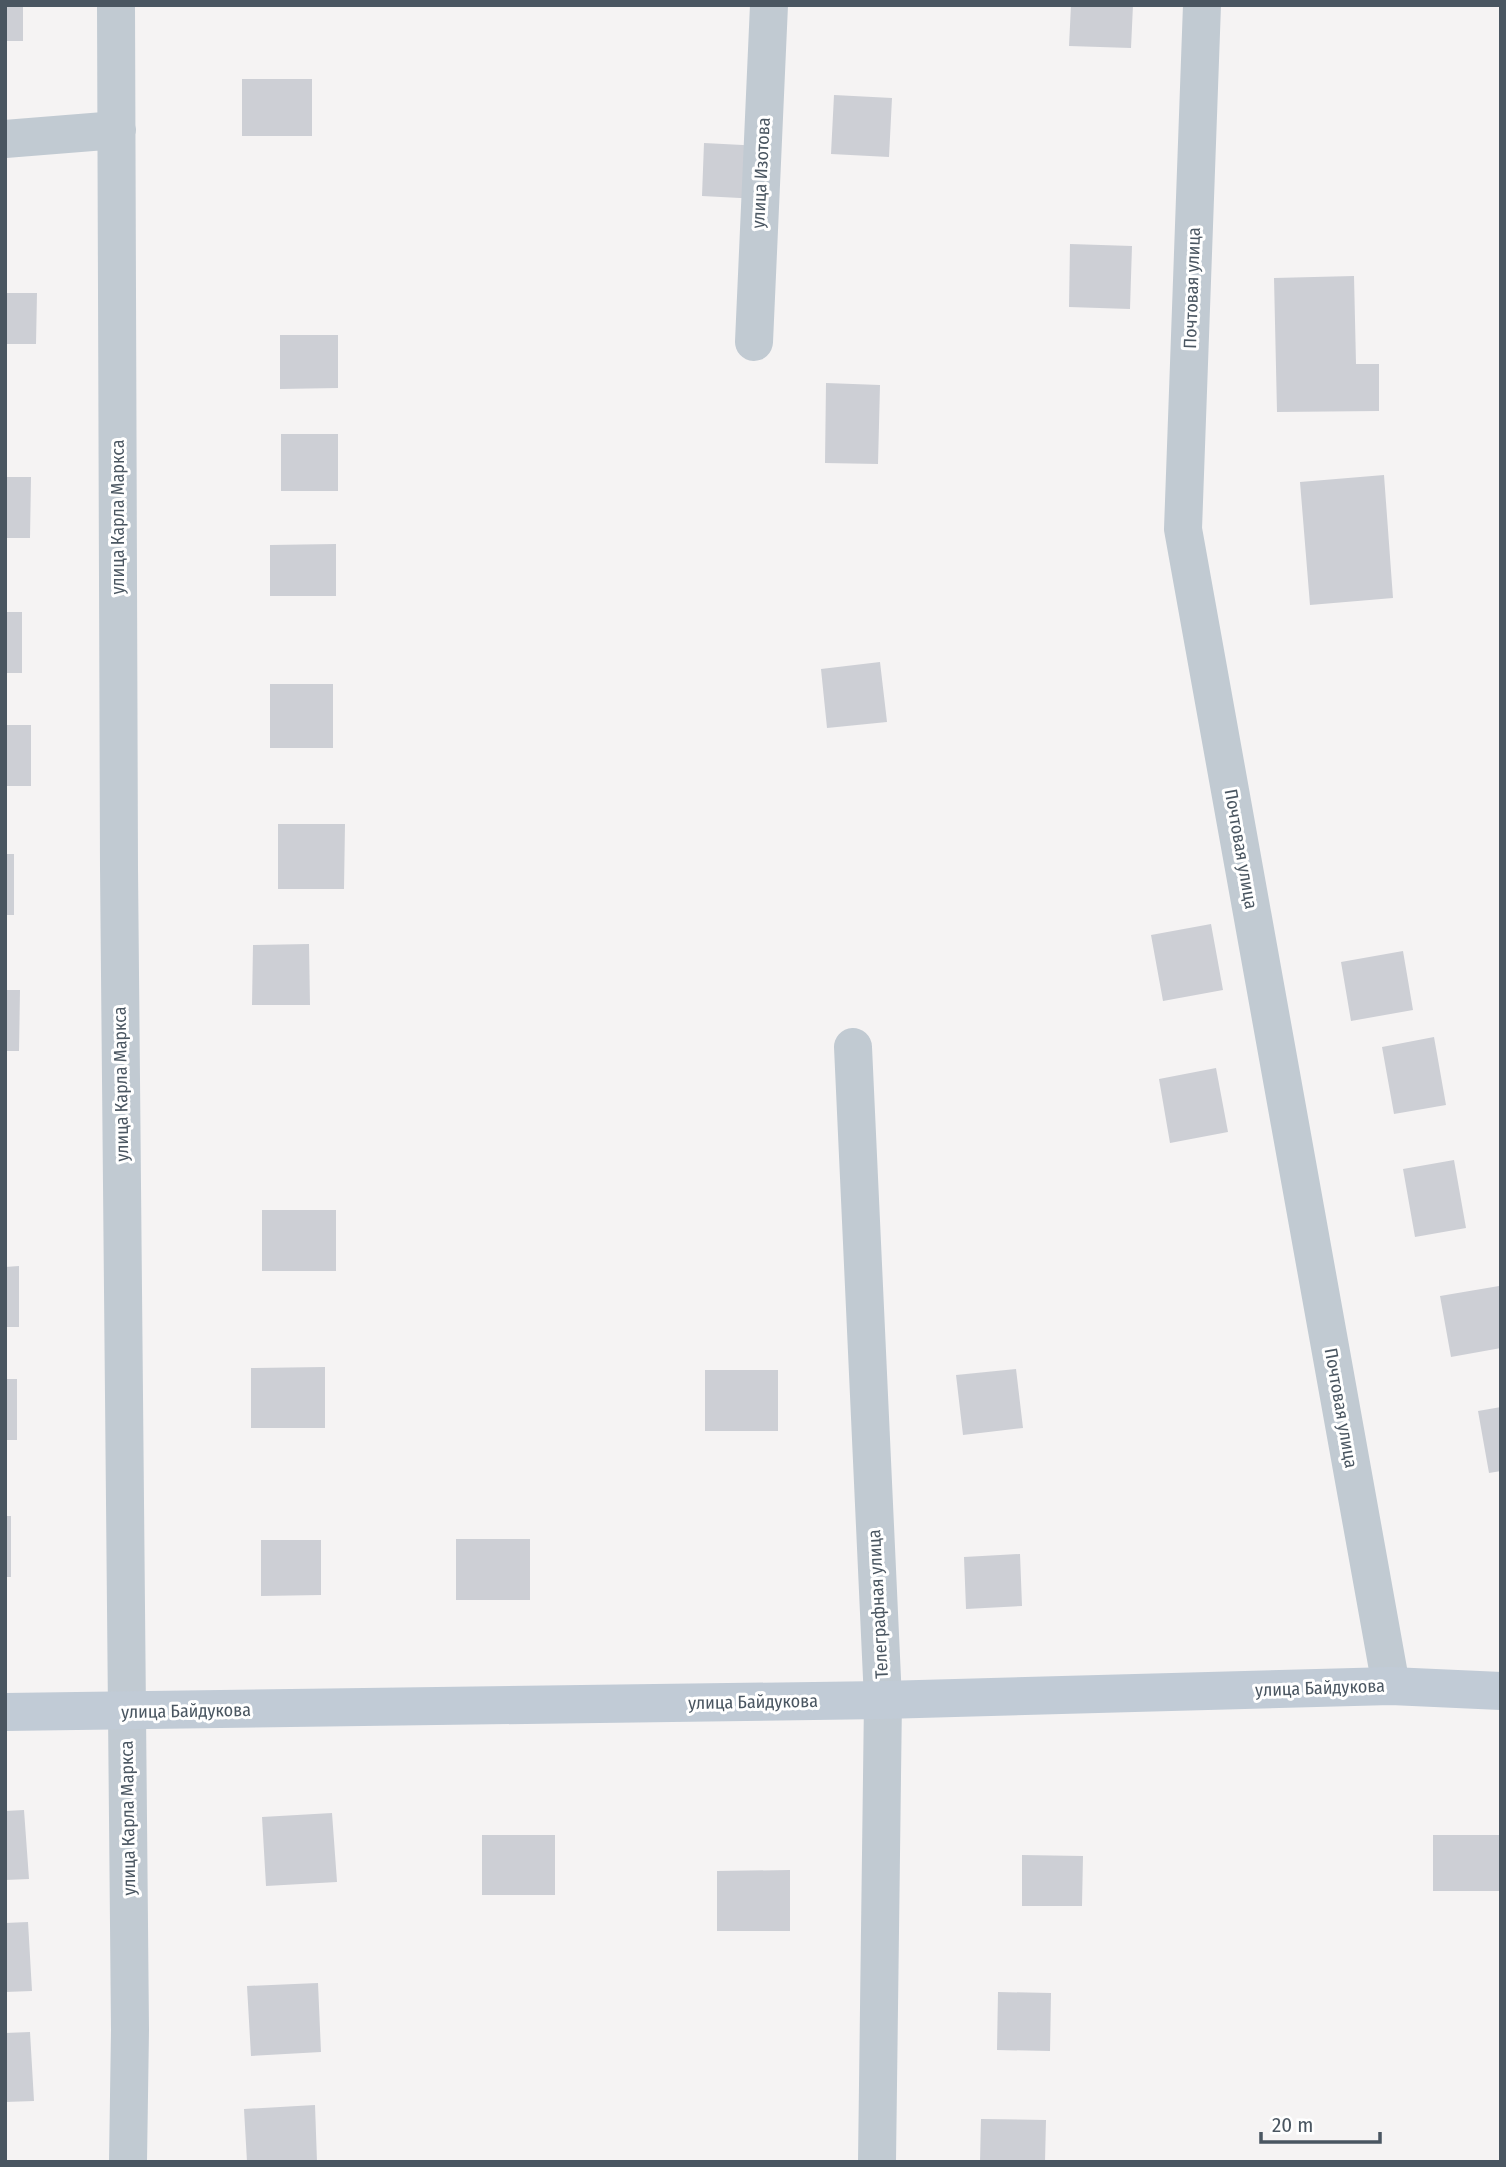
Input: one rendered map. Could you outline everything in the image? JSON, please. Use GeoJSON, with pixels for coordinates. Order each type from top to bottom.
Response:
{"type":"FeatureCollection","features":[{"type":"Feature","properties":{"kind":"street","name":"улица Карла Маркса"},"geometry":{"type":"LineString","coordinates":[[116,5],[119,895],[130,2030],[128,2162]]}},
{"type":"Feature","properties":{"kind":"street","name":"улица Изотова"},"geometry":{"type":"LineString","coordinates":[[754,342],[769,5]]}},
{"type":"Feature","properties":{"kind":"street","name":"Почтовая улица"},"geometry":{"type":"LineString","coordinates":[[1202,5],[1184,529],[1391,1686]]}},
{"type":"Feature","properties":{"kind":"street"},"geometry":{"type":"LineString","coordinates":[[5,139],[117,130]]}},
{"type":"Feature","properties":{"kind":"street","name":"Телеграфная улица"},"geometry":{"type":"LineString","coordinates":[[853,1047],[883,1700],[877,2162]]}},
{"type":"Feature","properties":{"kind":"street","name":"улица Байдукова"},"geometry":{"type":"LineString","coordinates":[[5,1712],[883,1700],[1391,1686],[1501,1691]]}},
{"type":"Feature","properties":{"kind":"building"},"geometry":{"type":"Polygon","coordinates":[[[5,5],[23,5],[23,41],[5,41],[5,5]]]}},
{"type":"Feature","properties":{"kind":"building"},"geometry":{"type":"Polygon","coordinates":[[[1071,5],[1133,5],[1131,48],[1069,46],[1071,5]]]}},
{"type":"Feature","properties":{"kind":"building"},"geometry":{"type":"Polygon","coordinates":[[[242,79],[312,79],[312,136],[242,136],[242,79]]]}},
{"type":"Feature","properties":{"kind":"building"},"geometry":{"type":"Polygon","coordinates":[[[834,95],[892,98],[889,157],[831,154],[834,95]]]}},
{"type":"Feature","properties":{"kind":"building"},"geometry":{"type":"Polygon","coordinates":[[[704,143],[762,146],[759,199],[702,196],[704,143]]]}},
{"type":"Feature","properties":{"kind":"building"},"geometry":{"type":"Polygon","coordinates":[[[1070,244],[1132,246],[1130,309],[1069,307],[1070,244]]]}},
{"type":"Feature","properties":{"kind":"building"},"geometry":{"type":"Polygon","coordinates":[[[1354,276],[1356,364],[1379,364],[1379,411],[1277,412],[1274,278],[1354,276]]]}},
{"type":"Feature","properties":{"kind":"building"},"geometry":{"type":"Polygon","coordinates":[[[5,293],[37,293],[36,344],[5,344],[5,293]]]}},
{"type":"Feature","properties":{"kind":"building"},"geometry":{"type":"Polygon","coordinates":[[[280,335],[338,335],[338,388],[280,389],[280,335]]]}},
{"type":"Feature","properties":{"kind":"building"},"geometry":{"type":"Polygon","coordinates":[[[826,383],[880,385],[878,464],[825,463],[826,383]]]}},
{"type":"Feature","properties":{"kind":"building"},"geometry":{"type":"Polygon","coordinates":[[[281,434],[338,434],[338,491],[281,491],[281,434]]]}},
{"type":"Feature","properties":{"kind":"building"},"geometry":{"type":"Polygon","coordinates":[[[1384,475],[1393,598],[1310,605],[1300,482],[1384,475]]]}},
{"type":"Feature","properties":{"kind":"building"},"geometry":{"type":"Polygon","coordinates":[[[5,477],[31,477],[30,538],[5,538],[5,477]]]}},
{"type":"Feature","properties":{"kind":"building"},"geometry":{"type":"Polygon","coordinates":[[[336,544],[336,596],[270,596],[270,545],[336,544]]]}},
{"type":"Feature","properties":{"kind":"building"},"geometry":{"type":"Polygon","coordinates":[[[5,612],[22,612],[22,673],[5,673],[5,612]]]}},
{"type":"Feature","properties":{"kind":"building"},"geometry":{"type":"Polygon","coordinates":[[[880,662],[887,722],[827,728],[821,669],[880,662]]]}},
{"type":"Feature","properties":{"kind":"building"},"geometry":{"type":"Polygon","coordinates":[[[270,684],[333,684],[333,748],[270,748],[270,684]]]}},
{"type":"Feature","properties":{"kind":"building"},"geometry":{"type":"Polygon","coordinates":[[[5,725],[31,725],[31,786],[5,786],[5,725]]]}},
{"type":"Feature","properties":{"kind":"building"},"geometry":{"type":"Polygon","coordinates":[[[278,824],[345,824],[344,889],[278,889],[278,824]]]}},
{"type":"Feature","properties":{"kind":"building"},"geometry":{"type":"Polygon","coordinates":[[[5,854],[14,854],[14,915],[5,915],[5,854]]]}},
{"type":"Feature","properties":{"kind":"building"},"geometry":{"type":"Polygon","coordinates":[[[1211,924],[1223,990],[1163,1001],[1151,935],[1211,924]]]}},
{"type":"Feature","properties":{"kind":"building"},"geometry":{"type":"Polygon","coordinates":[[[309,944],[310,1005],[252,1005],[253,945],[309,944]]]}},
{"type":"Feature","properties":{"kind":"building"},"geometry":{"type":"Polygon","coordinates":[[[1403,951],[1413,1010],[1351,1021],[1341,962],[1403,951]]]}},
{"type":"Feature","properties":{"kind":"building"},"geometry":{"type":"Polygon","coordinates":[[[5,990],[20,990],[19,1051],[5,1051],[5,990]]]}},
{"type":"Feature","properties":{"kind":"building"},"geometry":{"type":"Polygon","coordinates":[[[1434,1037],[1446,1105],[1394,1114],[1382,1047],[1434,1037]]]}},
{"type":"Feature","properties":{"kind":"building"},"geometry":{"type":"Polygon","coordinates":[[[1216,1068],[1228,1132],[1170,1143],[1159,1079],[1216,1068]]]}},
{"type":"Feature","properties":{"kind":"building"},"geometry":{"type":"Polygon","coordinates":[[[1454,1160],[1466,1228],[1415,1237],[1403,1169],[1454,1160]]]}},
{"type":"Feature","properties":{"kind":"building"},"geometry":{"type":"Polygon","coordinates":[[[262,1210],[336,1210],[336,1271],[262,1271],[262,1210]]]}},
{"type":"Feature","properties":{"kind":"building"},"geometry":{"type":"Polygon","coordinates":[[[19,1266],[19,1327],[5,1327],[5,1267],[19,1266]]]}},
{"type":"Feature","properties":{"kind":"building"},"geometry":{"type":"Polygon","coordinates":[[[1499,1286],[1501,1348],[1451,1357],[1440,1296],[1499,1286]]]}},
{"type":"Feature","properties":{"kind":"building"},"geometry":{"type":"Polygon","coordinates":[[[325,1367],[325,1428],[251,1428],[251,1368],[325,1367]]]}},
{"type":"Feature","properties":{"kind":"building"},"geometry":{"type":"Polygon","coordinates":[[[1016,1369],[1023,1428],[963,1435],[956,1375],[1016,1369]]]}},
{"type":"Feature","properties":{"kind":"building"},"geometry":{"type":"Polygon","coordinates":[[[705,1370],[778,1370],[778,1431],[705,1431],[705,1370]]]}},
{"type":"Feature","properties":{"kind":"building"},"geometry":{"type":"Polygon","coordinates":[[[5,1379],[17,1379],[17,1440],[5,1440],[5,1379]]]}},
{"type":"Feature","properties":{"kind":"building"},"geometry":{"type":"Polygon","coordinates":[[[1501,1407],[1501,1471],[1489,1473],[1478,1411],[1501,1407]]]}},
{"type":"Feature","properties":{"kind":"building"},"geometry":{"type":"Polygon","coordinates":[[[5,1516],[11,1516],[11,1577],[5,1577],[5,1516]]]}},
{"type":"Feature","properties":{"kind":"building"},"geometry":{"type":"Polygon","coordinates":[[[456,1539],[530,1539],[530,1600],[456,1600],[456,1539]]]}},
{"type":"Feature","properties":{"kind":"building"},"geometry":{"type":"Polygon","coordinates":[[[261,1540],[321,1540],[321,1595],[261,1596],[261,1540]]]}},
{"type":"Feature","properties":{"kind":"building"},"geometry":{"type":"Polygon","coordinates":[[[1020,1554],[1022,1606],[966,1609],[964,1557],[1020,1554]]]}},
{"type":"Feature","properties":{"kind":"building"},"geometry":{"type":"Polygon","coordinates":[[[24,1810],[29,1879],[5,1880],[5,1811],[24,1810]]]}},
{"type":"Feature","properties":{"kind":"building"},"geometry":{"type":"Polygon","coordinates":[[[332,1813],[337,1882],[266,1886],[262,1817],[332,1813]]]}},
{"type":"Feature","properties":{"kind":"building"},"geometry":{"type":"Polygon","coordinates":[[[482,1835],[555,1835],[555,1895],[482,1895],[482,1835]]]}},
{"type":"Feature","properties":{"kind":"building"},"geometry":{"type":"Polygon","coordinates":[[[1433,1835],[1500,1835],[1500,1891],[1433,1891],[1433,1835]]]}},
{"type":"Feature","properties":{"kind":"building"},"geometry":{"type":"Polygon","coordinates":[[[1022,1855],[1083,1856],[1082,1906],[1022,1906],[1022,1855]]]}},
{"type":"Feature","properties":{"kind":"building"},"geometry":{"type":"Polygon","coordinates":[[[790,1870],[790,1931],[717,1931],[717,1871],[790,1870]]]}},
{"type":"Feature","properties":{"kind":"building"},"geometry":{"type":"Polygon","coordinates":[[[28,1922],[32,1991],[5,1992],[5,1923],[28,1922]]]}},
{"type":"Feature","properties":{"kind":"building"},"geometry":{"type":"Polygon","coordinates":[[[318,1983],[321,2052],[251,2056],[247,1986],[318,1983]]]}},
{"type":"Feature","properties":{"kind":"building"},"geometry":{"type":"Polygon","coordinates":[[[998,1992],[1051,1993],[1050,2051],[997,2050],[998,1992]]]}},
{"type":"Feature","properties":{"kind":"building"},"geometry":{"type":"Polygon","coordinates":[[[30,2032],[34,2101],[5,2102],[5,2033],[30,2032]]]}},
{"type":"Feature","properties":{"kind":"building"},"geometry":{"type":"Polygon","coordinates":[[[315,2105],[317,2162],[247,2162],[244,2109],[315,2105]]]}},
{"type":"Feature","properties":{"kind":"building"},"geometry":{"type":"Polygon","coordinates":[[[981,2119],[1046,2120],[1045,2162],[980,2162],[981,2119]]]}}]}
